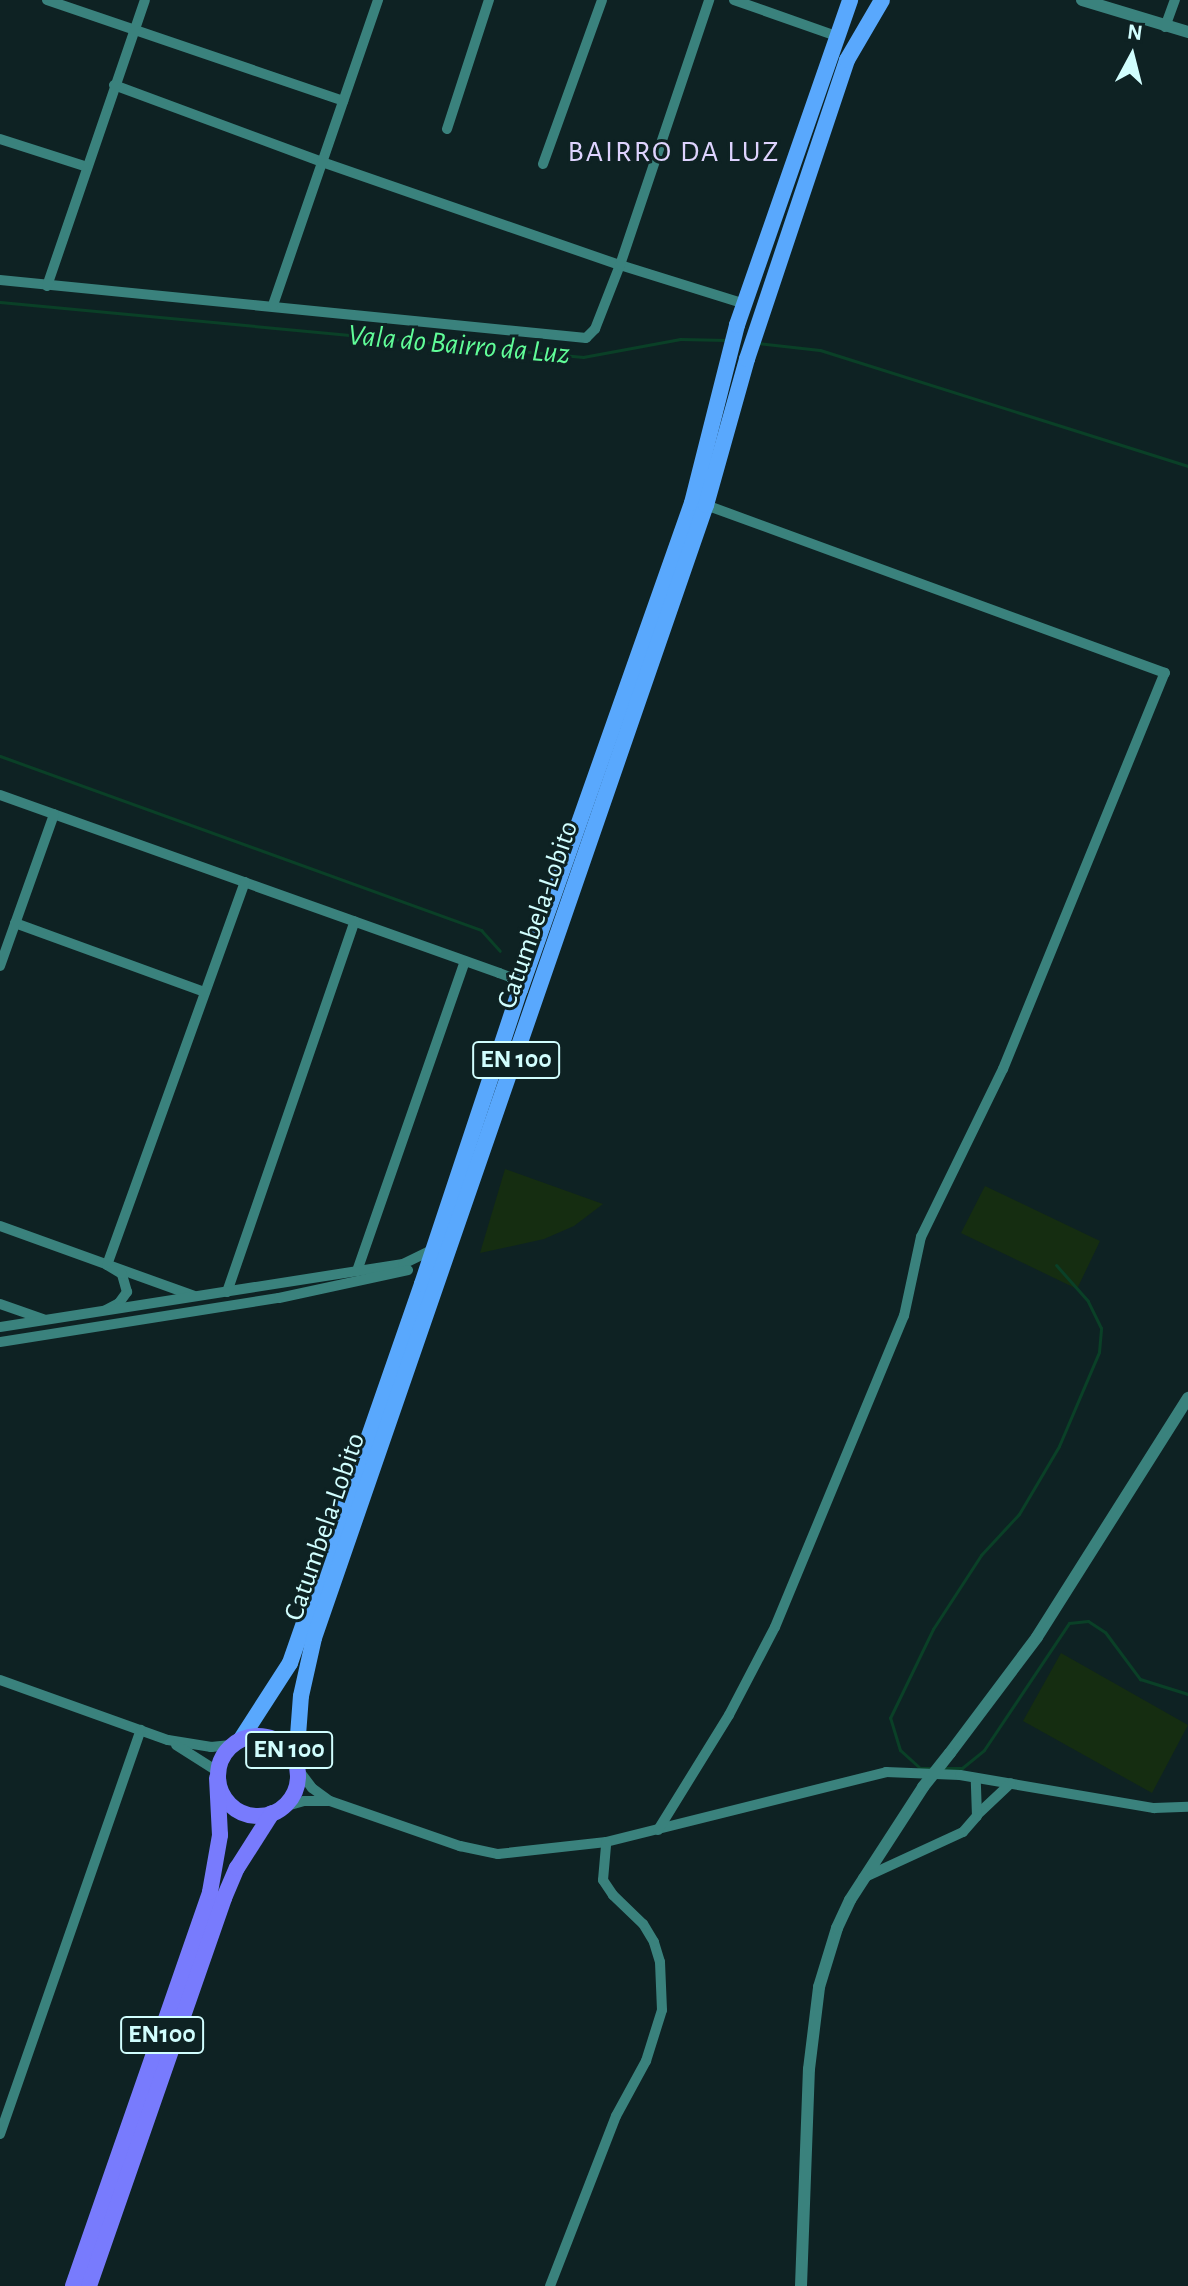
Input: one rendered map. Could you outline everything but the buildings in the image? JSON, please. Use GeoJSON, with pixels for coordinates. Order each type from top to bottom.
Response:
{"type":"FeatureCollection","features":[{"type":"Feature","properties":{"kind":"highway","name":"EN 100"},"geometry":{"type":"LineString","coordinates":[[254,1736],[279,1742],[296,1765],[297,1787],[277,1810],[260,1816],[236,1809],[226,1801],[217,1774],[236,1742],[254,1736]]}},
{"type":"Feature","properties":{"kind":"highway","name":"EN100"},"geometry":{"type":"LineString","coordinates":[[73,2286],[210,1892],[220,1835],[217,1774]]}},
{"type":"Feature","properties":{"kind":"highway","name":"EN100"},"geometry":{"type":"LineString","coordinates":[[89,2286],[224,1898],[237,1868],[277,1810]]}},
{"type":"Feature","properties":{"kind":"main road","name":"Catumbela-Lobito"},"geometry":{"type":"LineString","coordinates":[[236,1742],[290,1663],[424,1281],[520,990],[692,503],[737,325],[850,0]]}},
{"type":"Feature","properties":{"kind":"main road","name":"Catumbela-Lobito"},"geometry":{"type":"LineString","coordinates":[[296,1765],[301,1696],[314,1638],[706,505],[747,359],[847,60],[882,0]]}},
{"type":"Feature","properties":{"kind":"street"},"geometry":{"type":"LineString","coordinates":[[47,0],[343,101]]}},
{"type":"Feature","properties":{"kind":"street"},"geometry":{"type":"LineString","coordinates":[[47,286],[145,0]]}},
{"type":"Feature","properties":{"kind":"street"},"geometry":{"type":"LineString","coordinates":[[273,305],[378,0]]}},
{"type":"Feature","properties":{"kind":"street"},"geometry":{"type":"LineString","coordinates":[[447,129],[489,0]]}},
{"type":"Feature","properties":{"kind":"street"},"geometry":{"type":"LineString","coordinates":[[543,164],[602,0]]}},
{"type":"Feature","properties":{"kind":"street"},"geometry":{"type":"LineString","coordinates":[[0,280],[273,305],[582,339],[595,329],[620,265],[709,0]]}},
{"type":"Feature","properties":{"kind":"street"},"geometry":{"type":"LineString","coordinates":[[734,0],[836,36]]}},
{"type":"Feature","properties":{"kind":"street"},"geometry":{"type":"LineString","coordinates":[[1082,0],[1188,32]]}},
{"type":"Feature","properties":{"kind":"street"},"geometry":{"type":"LineString","coordinates":[[1165,27],[1175,0]]}},
{"type":"Feature","properties":{"kind":"street"},"geometry":{"type":"LineString","coordinates":[[114,85],[322,162],[620,265],[745,304]]}},
{"type":"Feature","properties":{"kind":"street"},"geometry":{"type":"LineString","coordinates":[[0,139],[87,167]]}},
{"type":"Feature","properties":{"kind":"street"},"geometry":{"type":"LineString","coordinates":[[658,1830],[729,1715],[775,1627],[904,1316],[921,1237],[1003,1069],[1165,673],[706,505]]}},
{"type":"Feature","properties":{"kind":"street"},"geometry":{"type":"LineString","coordinates":[[0,795],[510,977],[520,990]]}},
{"type":"Feature","properties":{"kind":"street"},"geometry":{"type":"LineString","coordinates":[[0,966],[54,814]]}},
{"type":"Feature","properties":{"kind":"street"},"geometry":{"type":"LineString","coordinates":[[107,1265],[245,882]]}},
{"type":"Feature","properties":{"kind":"street"},"geometry":{"type":"LineString","coordinates":[[227,1292],[355,921]]}},
{"type":"Feature","properties":{"kind":"street"},"geometry":{"type":"LineString","coordinates":[[15,923],[205,992]]}},
{"type":"Feature","properties":{"kind":"street"},"geometry":{"type":"LineString","coordinates":[[357,1271],[465,961]]}},
{"type":"Feature","properties":{"kind":"street"},"geometry":{"type":"LineString","coordinates":[[499,973],[528,969]]}},
{"type":"Feature","properties":{"kind":"street"},"geometry":{"type":"LineString","coordinates":[[0,1226],[195,1296]]}},
{"type":"Feature","properties":{"kind":"street"},"geometry":{"type":"LineString","coordinates":[[0,1327],[395,1265],[432,1250]]}},
{"type":"Feature","properties":{"kind":"street"},"geometry":{"type":"LineString","coordinates":[[106,1310],[119,1303],[127,1292],[122,1274],[107,1265]]}},
{"type":"Feature","properties":{"kind":"street"},"geometry":{"type":"LineString","coordinates":[[395,1265],[424,1281]]}},
{"type":"Feature","properties":{"kind":"street"},"geometry":{"type":"LineString","coordinates":[[0,1342],[279,1298],[408,1270]]}},
{"type":"Feature","properties":{"kind":"street"},"geometry":{"type":"LineString","coordinates":[[0,1304],[44,1320]]}},
{"type":"Feature","properties":{"kind":"street"},"geometry":{"type":"LineString","coordinates":[[801,2286],[809,2069],[819,1987],[837,1928],[861,1879],[923,1787],[1037,1637],[1188,1398]]}},
{"type":"Feature","properties":{"kind":"street"},"geometry":{"type":"LineString","coordinates":[[0,1680],[168,1740],[211,1747],[236,1742]]}},
{"type":"Feature","properties":{"kind":"street"},"geometry":{"type":"LineString","coordinates":[[0,2134],[141,1730]]}},
{"type":"Feature","properties":{"kind":"street"},"geometry":{"type":"LineString","coordinates":[[168,1740],[217,1774]]}},
{"type":"Feature","properties":{"kind":"street"},"geometry":{"type":"LineString","coordinates":[[296,1765],[312,1788],[330,1801],[479,1852],[549,1851],[606,1842],[886,1772],[976,1778],[1154,1808],[1188,1807]]}},
{"type":"Feature","properties":{"kind":"street"},"geometry":{"type":"LineString","coordinates":[[976,1778],[977,1816]]}},
{"type":"Feature","properties":{"kind":"street"},"geometry":{"type":"LineString","coordinates":[[861,1879],[963,1832],[1011,1783]]}},
{"type":"Feature","properties":{"kind":"street"},"geometry":{"type":"LineString","coordinates":[[277,1810],[304,1801],[330,1801]]}},
{"type":"Feature","properties":{"kind":"street"},"geometry":{"type":"LineString","coordinates":[[550,2286],[616,2116],[646,2061],[662,2010],[660,1962],[654,1942],[643,1924],[613,1895],[603,1880],[606,1842]]}},
{"type":"Feature","properties":{"kind":"green space"},"geometry":{"type":"Polygon","coordinates":[[[505,1169],[603,1204],[574,1226],[544,1239],[480,1253],[505,1169]]]}},
{"type":"Feature","properties":{"kind":"green space"},"geometry":{"type":"Polygon","coordinates":[[[985,1186],[1100,1241],[1077,1289],[961,1233],[985,1186]]]}},
{"type":"Feature","properties":{"kind":"green space"},"geometry":{"type":"Polygon","coordinates":[[[1061,1653],[1188,1725],[1152,1793],[1023,1721],[1061,1653]]]}},
{"type":"Feature","properties":{"kind":"waterway","name":"Vala do Bairro da Luz"},"geometry":{"type":"LineString","coordinates":[[0,302],[583,357],[680,339],[727,340]]}},
{"type":"Feature","properties":{"kind":"waterway","name":"Vala do Bairro da Luz"},"geometry":{"type":"LineString","coordinates":[[758,343],[820,350],[1188,466]]}},
{"type":"Feature","properties":{"kind":"waterway"},"geometry":{"type":"LineString","coordinates":[[0,756],[481,930],[500,951]]}},
{"type":"Feature","properties":{"kind":"waterway"},"geometry":{"type":"LineString","coordinates":[[932,1768],[920,1768],[900,1750],[890,1718],[933,1629],[981,1555],[1019,1514],[1059,1446],[1099,1352],[1101,1328],[1088,1301],[1056,1265]]}},
{"type":"Feature","properties":{"kind":"waterway"},"geometry":{"type":"LineString","coordinates":[[944,1768],[962,1768],[984,1750],[1069,1623],[1088,1621],[1105,1632],[1140,1679],[1188,1694]]}},
{"type":"Feature","properties":{"kind":"district","name":"BAIRRO DA LUZ"},"geometry":{"type":"Point","coordinates":[674,152]}}]}
